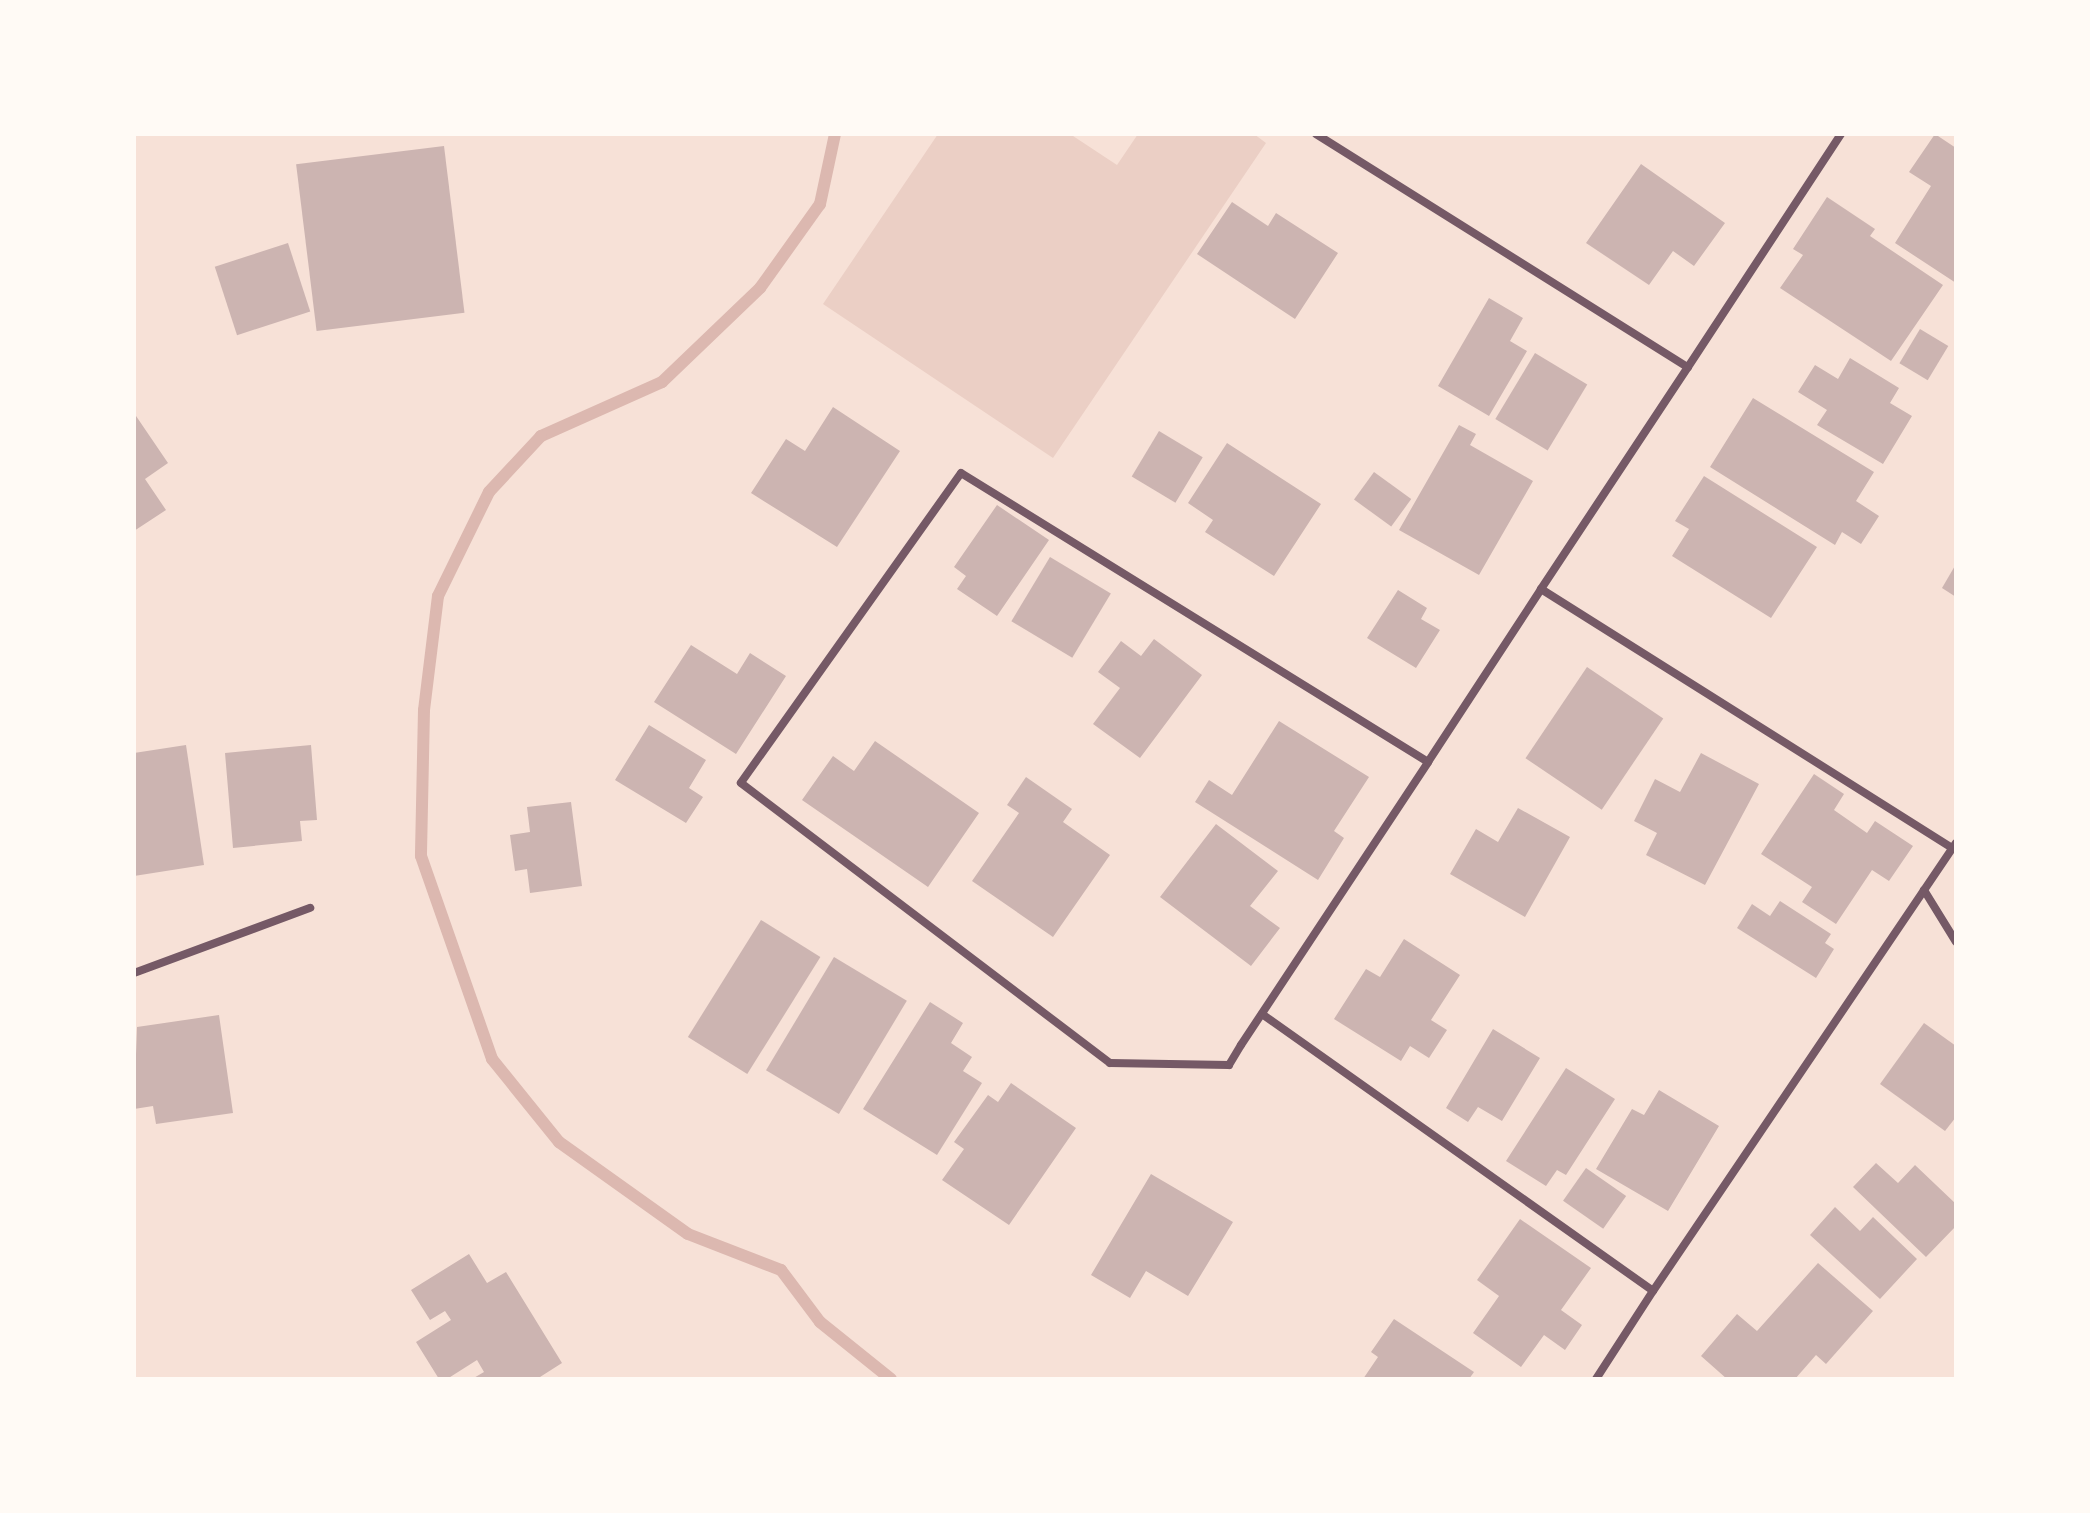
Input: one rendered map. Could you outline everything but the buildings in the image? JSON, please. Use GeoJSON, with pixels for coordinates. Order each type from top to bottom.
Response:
{"type":"FeatureCollection","features":[{"type":"Feature","properties":{"kind":"street"},"geometry":{"type":"LineString","coordinates":[[1316,134],[1688,367]]}},
{"type":"Feature","properties":{"kind":"street"},"geometry":{"type":"LineString","coordinates":[[1428,762],[961,473],[741,783],[1110,1063],[1229,1065],[1841,134]]}},
{"type":"Feature","properties":{"kind":"street"},"geometry":{"type":"LineString","coordinates":[[1541,589],[1954,846],[1596,1379]]}},
{"type":"Feature","properties":{"kind":"street"},"geometry":{"type":"LineString","coordinates":[[1924,890],[1956,942]]}},
{"type":"Feature","properties":{"kind":"street"},"geometry":{"type":"LineString","coordinates":[[134,973],[310,908]]}},
{"type":"Feature","properties":{"kind":"street"},"geometry":{"type":"LineString","coordinates":[[1262,1014],[1653,1291]]}},
{"type":"Feature","properties":{"kind":"shaded area"},"geometry":{"type":"Polygon","coordinates":[[[938,134],[1070,134],[1117,165],[1138,134],[1254,134],[1266,143],[1053,458],[823,304],[938,134]]]}},
{"type":"Feature","properties":{"kind":"waterway"},"geometry":{"type":"LineString","coordinates":[[835,134],[820,204],[760,288],[662,382],[541,436],[489,492],[438,596],[424,710],[421,856],[492,1059],[559,1142],[688,1234],[781,1270],[820,1322],[891,1379]]}}]}
